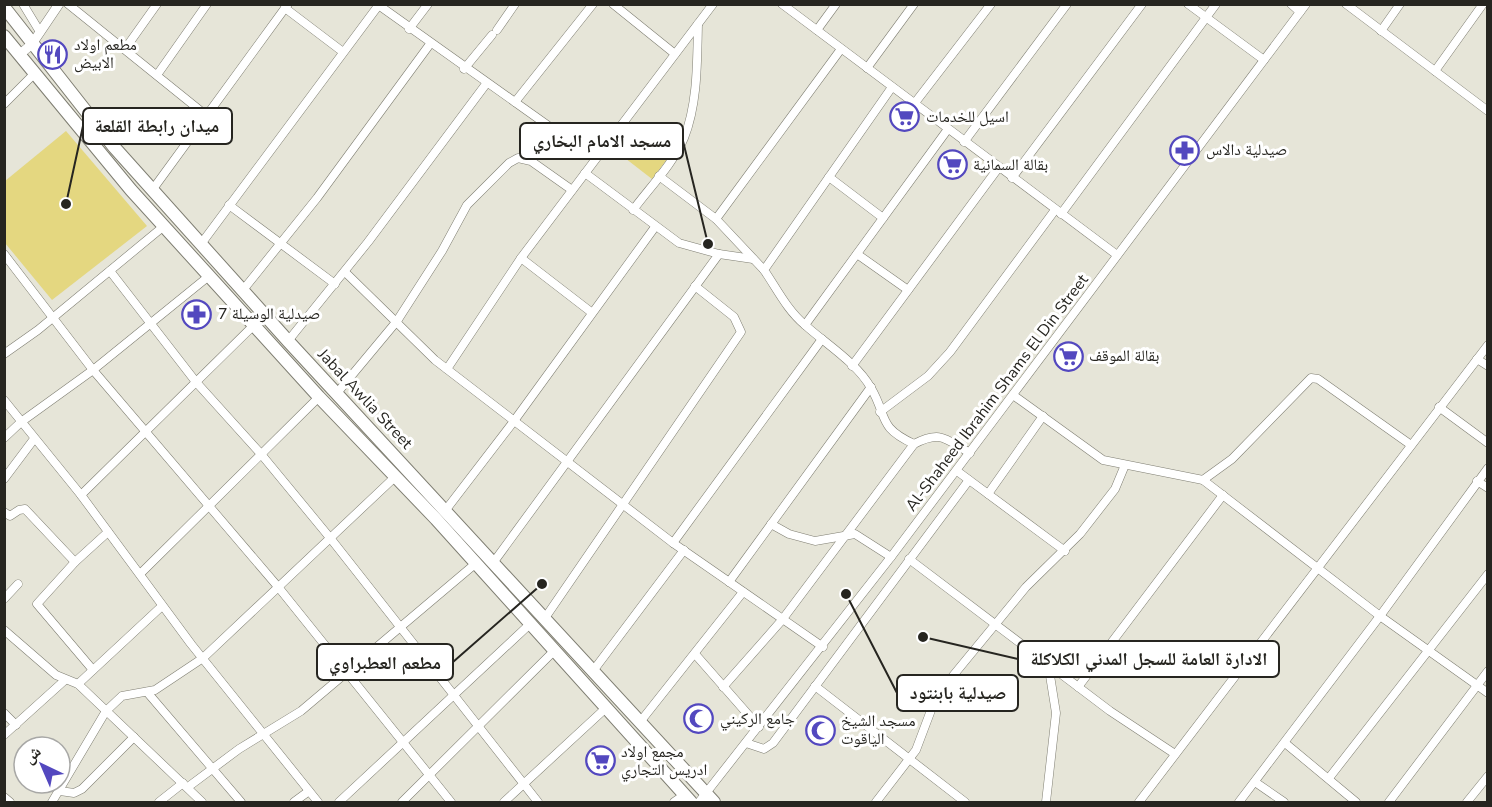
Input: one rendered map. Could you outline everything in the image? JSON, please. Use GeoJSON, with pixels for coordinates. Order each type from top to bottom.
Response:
{"type":"FeatureCollection","features":[{"type":"Feature","properties":{"kind":"main road","name":"Jabal Awlia Street"},"geometry":{"type":"LineString","coordinates":[[4,7],[85,113],[288,341],[640,722],[706,800]]}},
{"type":"Feature","properties":{"kind":"main road","name":"Jabal Awlia Street"},"geometry":{"type":"LineString","coordinates":[[6,40],[164,226],[319,397],[396,476],[607,707],[683,800]]}},
{"type":"Feature","properties":{"kind":"street"},"geometry":{"type":"LineString","coordinates":[[23,4],[40,32]]}},
{"type":"Feature","properties":{"kind":"street"},"geometry":{"type":"LineString","coordinates":[[19,55],[32,44],[59,4]]}},
{"type":"Feature","properties":{"kind":"street"},"geometry":{"type":"LineString","coordinates":[[124,49],[158,4]]}},
{"type":"Feature","properties":{"kind":"street"},"geometry":{"type":"LineString","coordinates":[[157,75],[207,4]]}},
{"type":"Feature","properties":{"kind":"street"},"geometry":{"type":"LineString","coordinates":[[409,29],[428,4]]}},
{"type":"Feature","properties":{"kind":"street"},"geometry":{"type":"LineString","coordinates":[[464,69],[515,4]]}},
{"type":"Feature","properties":{"kind":"street"},"geometry":{"type":"LineString","coordinates":[[514,102],[593,4]]}},
{"type":"Feature","properties":{"kind":"street"},"geometry":{"type":"LineString","coordinates":[[613,4],[675,54]]}},
{"type":"Feature","properties":{"kind":"street"},"geometry":{"type":"LineString","coordinates":[[447,369],[521,258],[713,4]]}},
{"type":"Feature","properties":{"kind":"street"},"geometry":{"type":"LineString","coordinates":[[782,4],[1117,255]]}},
{"type":"Feature","properties":{"kind":"street"},"geometry":{"type":"LineString","coordinates":[[817,30],[836,4]]}},
{"type":"Feature","properties":{"kind":"street"},"geometry":{"type":"LineString","coordinates":[[867,68],[914,4]]}},
{"type":"Feature","properties":{"kind":"street"},"geometry":{"type":"LineString","coordinates":[[914,104],[991,4]]}},
{"type":"Feature","properties":{"kind":"street"},"geometry":{"type":"LineString","coordinates":[[964,141],[1067,4]]}},
{"type":"Feature","properties":{"kind":"street"},"geometry":{"type":"LineString","coordinates":[[1012,178],[1142,4]]}},
{"type":"Feature","properties":{"kind":"street"},"geometry":{"type":"LineString","coordinates":[[1188,4],[1264,60]]}},
{"type":"Feature","properties":{"kind":"street"},"geometry":{"type":"LineString","coordinates":[[880,412],[928,376],[950,352],[1207,19],[1216,4]]}},
{"type":"Feature","properties":{"kind":"street"},"geometry":{"type":"LineString","coordinates":[[1291,4],[1300,12]]}},
{"type":"Feature","properties":{"kind":"street","name":"Al-Shaheed Ibrahim Shams El Din Street"},"geometry":{"type":"LineString","coordinates":[[706,800],[746,743],[823,647],[957,471],[1306,4]]}},
{"type":"Feature","properties":{"kind":"street"},"geometry":{"type":"LineString","coordinates":[[1346,4],[1488,111]]}},
{"type":"Feature","properties":{"kind":"street"},"geometry":{"type":"LineString","coordinates":[[1381,30],[1400,4]]}},
{"type":"Feature","properties":{"kind":"street"},"geometry":{"type":"LineString","coordinates":[[1435,71],[1484,4]]}},
{"type":"Feature","properties":{"kind":"street"},"geometry":{"type":"LineString","coordinates":[[201,244],[378,5],[464,69],[595,159]]}},
{"type":"Feature","properties":{"kind":"street"},"geometry":{"type":"LineString","coordinates":[[72,6],[207,116]]}},
{"type":"Feature","properties":{"kind":"street"},"geometry":{"type":"LineString","coordinates":[[153,189],[287,6],[343,52]]}},
{"type":"Feature","properties":{"kind":"street"},"geometry":{"type":"LineString","coordinates":[[633,210],[676,152],[688,124],[697,62],[698,24]]}},
{"type":"Feature","properties":{"kind":"street"},"geometry":{"type":"LineString","coordinates":[[243,290],[282,243],[430,44]]}},
{"type":"Feature","properties":{"kind":"street"},"geometry":{"type":"LineString","coordinates":[[716,219],[841,49]]}},
{"type":"Feature","properties":{"kind":"street"},"geometry":{"type":"LineString","coordinates":[[4,104],[34,74]]}},
{"type":"Feature","properties":{"kind":"street"},"geometry":{"type":"LineString","coordinates":[[288,341],[345,272],[486,84]]}},
{"type":"Feature","properties":{"kind":"street"},"geometry":{"type":"LineString","coordinates":[[764,270],[892,87]]}},
{"type":"Feature","properties":{"kind":"street"},"geometry":{"type":"LineString","coordinates":[[805,325],[948,129]]}},
{"type":"Feature","properties":{"kind":"street"},"geometry":{"type":"LineString","coordinates":[[338,393],[397,321],[442,251],[467,205],[509,163],[518,158],[531,161],[572,190]]}},
{"type":"Feature","properties":{"kind":"street"},"geometry":{"type":"LineString","coordinates":[[852,366],[999,167]]}},
{"type":"Feature","properties":{"kind":"street"},"geometry":{"type":"LineString","coordinates":[[585,172],[679,243],[719,254],[753,259]]}},
{"type":"Feature","properties":{"kind":"street"},"geometry":{"type":"LineString","coordinates":[[659,176],[716,219],[764,270],[783,300],[805,325],[852,366],[871,387],[880,412],[890,430],[914,444]]}},
{"type":"Feature","properties":{"kind":"street"},"geometry":{"type":"LineString","coordinates":[[829,177],[883,218]]}},
{"type":"Feature","properties":{"kind":"street"},"geometry":{"type":"LineString","coordinates":[[229,205],[335,284]]}},
{"type":"Feature","properties":{"kind":"street"},"geometry":{"type":"LineString","coordinates":[[4,354],[54,317],[164,226]]}},
{"type":"Feature","properties":{"kind":"street"},"geometry":{"type":"LineString","coordinates":[[445,511],[514,421],[655,227]]}},
{"type":"Feature","properties":{"kind":"street"},"geometry":{"type":"LineString","coordinates":[[4,254],[93,370],[279,588],[451,802]]}},
{"type":"Feature","properties":{"kind":"street"},"geometry":{"type":"LineString","coordinates":[[493,562],[568,464],[719,254]]}},
{"type":"Feature","properties":{"kind":"street"},"geometry":{"type":"LineString","coordinates":[[857,254],[908,290]]}},
{"type":"Feature","properties":{"kind":"street"},"geometry":{"type":"LineString","coordinates":[[521,258],[591,312]]}},
{"type":"Feature","properties":{"kind":"street"},"geometry":{"type":"LineString","coordinates":[[110,271],[196,382],[261,454],[331,539],[538,802]]}},
{"type":"Feature","properties":{"kind":"street"},"geometry":{"type":"LineString","coordinates":[[345,272],[447,369],[568,464],[673,543],[823,647]]}},
{"type":"Feature","properties":{"kind":"street"},"geometry":{"type":"LineString","coordinates":[[4,438],[21,422],[93,370],[209,276]]}},
{"type":"Feature","properties":{"kind":"street"},"geometry":{"type":"LineString","coordinates":[[545,618],[741,332],[734,317],[695,286]]}},
{"type":"Feature","properties":{"kind":"street"},"geometry":{"type":"LineString","coordinates":[[81,495],[254,325]]}},
{"type":"Feature","properties":{"kind":"street"},"geometry":{"type":"LineString","coordinates":[[673,543],[822,339]]}},
{"type":"Feature","properties":{"kind":"street"},"geometry":{"type":"LineString","coordinates":[[1139,802],[1488,345]]}},
{"type":"Feature","properties":{"kind":"street"},"geometry":{"type":"LineString","coordinates":[[1477,359],[1488,366]]}},
{"type":"Feature","properties":{"kind":"street"},"geometry":{"type":"LineString","coordinates":[[1203,480],[1232,459],[1311,378],[1318,379],[1410,445]]}},
{"type":"Feature","properties":{"kind":"street"},"geometry":{"type":"LineString","coordinates":[[729,582],[871,387]]}},
{"type":"Feature","properties":{"kind":"street"},"geometry":{"type":"LineString","coordinates":[[1013,395],[1103,460],[1203,480],[1318,566],[1380,616],[1488,693]]}},
{"type":"Feature","properties":{"kind":"street"},"geometry":{"type":"LineString","coordinates":[[140,574],[208,504],[319,397]]}},
{"type":"Feature","properties":{"kind":"street"},"geometry":{"type":"LineString","coordinates":[[4,400],[81,495],[162,606],[318,802]]}},
{"type":"Feature","properties":{"kind":"street"},"geometry":{"type":"LineString","coordinates":[[1439,407],[1488,443]]}},
{"type":"Feature","properties":{"kind":"street"},"geometry":{"type":"LineString","coordinates":[[988,494],[1043,416]]}},
{"type":"Feature","properties":{"kind":"street"},"geometry":{"type":"LineString","coordinates":[[723,687],[782,620],[914,444],[932,435],[939,436],[970,453]]}},
{"type":"Feature","properties":{"kind":"street"},"geometry":{"type":"LineString","coordinates":[[4,479],[34,439]]}},
{"type":"Feature","properties":{"kind":"street"},"geometry":{"type":"LineString","coordinates":[[876,802],[910,759],[938,694],[1026,587],[1065,551],[1115,489],[1125,465]]}},
{"type":"Feature","properties":{"kind":"street"},"geometry":{"type":"LineString","coordinates":[[1239,802],[1380,616],[1488,468]]}},
{"type":"Feature","properties":{"kind":"street"},"geometry":{"type":"LineString","coordinates":[[957,471],[1065,551]]}},
{"type":"Feature","properties":{"kind":"street"},"geometry":{"type":"LineString","coordinates":[[72,770],[106,711],[122,696],[130,692],[147,692],[163,686],[203,658],[396,476]]}},
{"type":"Feature","properties":{"kind":"street"},"geometry":{"type":"LineString","coordinates":[[746,743],[768,748],[969,480]]}},
{"type":"Feature","properties":{"kind":"street"},"geometry":{"type":"LineString","coordinates":[[1477,481],[1488,488]]}},
{"type":"Feature","properties":{"kind":"street"},"geometry":{"type":"LineString","coordinates":[[1078,687],[1223,495]]}},
{"type":"Feature","properties":{"kind":"street"},"geometry":{"type":"LineString","coordinates":[[4,513],[10,516],[18,510],[25,509],[75,562]]}},
{"type":"Feature","properties":{"kind":"street"},"geometry":{"type":"LineString","coordinates":[[771,524],[789,534],[815,541],[848,534],[859,536],[891,557]]}},
{"type":"Feature","properties":{"kind":"street"},"geometry":{"type":"LineString","coordinates":[[93,670],[37,604],[75,562],[108,532]]}},
{"type":"Feature","properties":{"kind":"street"},"geometry":{"type":"LineString","coordinates":[[593,671],[684,550]]}},
{"type":"Feature","properties":{"kind":"street"},"geometry":{"type":"LineString","coordinates":[[909,559],[1078,687],[1175,754]]}},
{"type":"Feature","properties":{"kind":"street"},"geometry":{"type":"LineString","coordinates":[[159,802],[301,711],[475,564]]}},
{"type":"Feature","properties":{"kind":"street"},"geometry":{"type":"LineString","coordinates":[[1329,777],[1488,573]]}},
{"type":"Feature","properties":{"kind":"street"},"geometry":{"type":"LineString","coordinates":[[874,580],[886,590]]}},
{"type":"Feature","properties":{"kind":"street"},"geometry":{"type":"LineString","coordinates":[[4,599],[18,584]]}},
{"type":"Feature","properties":{"kind":"street"},"geometry":{"type":"LineString","coordinates":[[640,722],[742,592]]}},
{"type":"Feature","properties":{"kind":"street"},"geometry":{"type":"LineString","coordinates":[[78,684],[162,606]]}},
{"type":"Feature","properties":{"kind":"street"},"geometry":{"type":"LineString","coordinates":[[339,802],[530,624]]}},
{"type":"Feature","properties":{"kind":"street"},"geometry":{"type":"LineString","coordinates":[[4,630],[65,680],[78,684],[202,802]]}},
{"type":"Feature","properties":{"kind":"street"},"geometry":{"type":"LineString","coordinates":[[402,802],[480,728],[555,650]]}},
{"type":"Feature","properties":{"kind":"street"},"geometry":{"type":"LineString","coordinates":[[695,654],[759,727]]}},
{"type":"Feature","properties":{"kind":"street"},"geometry":{"type":"LineString","coordinates":[[1046,802],[1056,713],[1048,663]]}},
{"type":"Feature","properties":{"kind":"street"},"geometry":{"type":"LineString","coordinates":[[1389,802],[1488,671]]}},
{"type":"Feature","properties":{"kind":"street"},"geometry":{"type":"LineString","coordinates":[[4,735],[65,680]]}},
{"type":"Feature","properties":{"kind":"street"},"geometry":{"type":"LineString","coordinates":[[815,686],[965,802]]}},
{"type":"Feature","properties":{"kind":"street"},"geometry":{"type":"LineString","coordinates":[[147,692],[242,802]]}},
{"type":"Feature","properties":{"kind":"street"},"geometry":{"type":"LineString","coordinates":[[504,802],[607,707]]}},
{"type":"Feature","properties":{"kind":"street"},"geometry":{"type":"LineString","coordinates":[[4,713],[16,725]]}},
{"type":"Feature","properties":{"kind":"street"},"geometry":{"type":"LineString","coordinates":[[72,793],[82,789],[134,737]]}},
{"type":"Feature","properties":{"kind":"street"},"geometry":{"type":"LineString","coordinates":[[1285,743],[1329,777],[1352,801]]}},
{"type":"Feature","properties":{"kind":"street"},"geometry":{"type":"LineString","coordinates":[[1467,802],[1488,776]]}},
{"type":"Feature","properties":{"kind":"street"},"geometry":{"type":"LineString","coordinates":[[1255,782],[1284,802]]}},
{"type":"Feature","properties":{"kind":"street"},"geometry":{"type":"LineString","coordinates":[[294,802],[309,791]]}},
{"type":"Feature","properties":{"kind":"street"},"geometry":{"type":"LineString","coordinates":[[4,797],[10,802]]}},
{"type":"Feature","properties":{"kind":"shaded area"},"geometry":{"type":"Polygon","coordinates":[[[629,127],[668,158],[652,179],[612,148],[629,127]]]}},
{"type":"Feature","properties":{"kind":"shaded area"},"geometry":{"type":"Polygon","coordinates":[[[66,131],[147,226],[52,300],[5,243],[5,181],[66,131]]]}},
{"type":"Feature","properties":{"kind":"place","name":"مطعم اولاد الابيض"},"geometry":{"type":"Point","coordinates":[53,54]}},
{"type":"Feature","properties":{"kind":"place","name":"اسيل للخدمات"},"geometry":{"type":"Point","coordinates":[905,117]}},
{"type":"Feature","properties":{"kind":"place","name":"صيدلية دالاس"},"geometry":{"type":"Point","coordinates":[1185,150]}},
{"type":"Feature","properties":{"kind":"place","name":"بقالة السمانية"},"geometry":{"type":"Point","coordinates":[952,165]}},
{"type":"Feature","properties":{"kind":"place","name":"ميدان رابطة القلعة"},"geometry":{"type":"Point","coordinates":[66,204]}},
{"type":"Feature","properties":{"kind":"place","name":"مسجد الامام البخاري"},"geometry":{"type":"Point","coordinates":[708,244]}},
{"type":"Feature","properties":{"kind":"place","name":"صيدلية الوسيلة 7"},"geometry":{"type":"Point","coordinates":[197,314]}},
{"type":"Feature","properties":{"kind":"place","name":"بقالة الموقف"},"geometry":{"type":"Point","coordinates":[1068,356]}},
{"type":"Feature","properties":{"kind":"place","name":"مطعم العطبراوي"},"geometry":{"type":"Point","coordinates":[542,584]}},
{"type":"Feature","properties":{"kind":"place","name":"صيدلية بابنتود"},"geometry":{"type":"Point","coordinates":[846,594]}},
{"type":"Feature","properties":{"kind":"place","name":"الادارة العامة للسجل المدني الكلاكلة"},"geometry":{"type":"Point","coordinates":[923,637]}},
{"type":"Feature","properties":{"kind":"place","name":"جامع الركيني"},"geometry":{"type":"Point","coordinates":[699,719]}},
{"type":"Feature","properties":{"kind":"place","name":"مسجد الشيخ الياقوت"},"geometry":{"type":"Point","coordinates":[820,730]}},
{"type":"Feature","properties":{"kind":"place","name":"مجمع اولاد ادريس التجاري"},"geometry":{"type":"Point","coordinates":[600,761]}}]}
